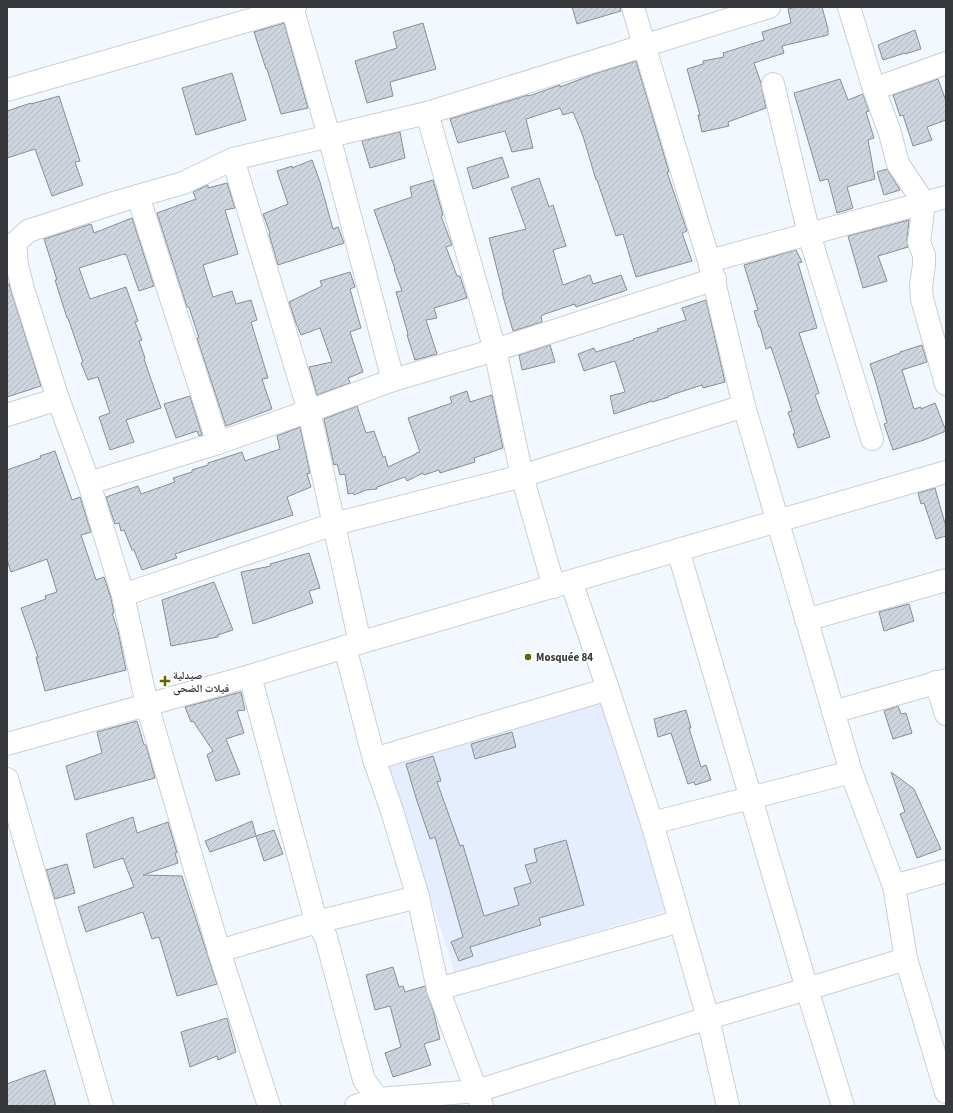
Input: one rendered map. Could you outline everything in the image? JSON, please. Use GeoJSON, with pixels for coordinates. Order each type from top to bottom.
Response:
{"type":"FeatureCollection","features":[{"type":"Feature","properties":{"kind":"street"},"geometry":{"type":"LineString","coordinates":[[7,90],[293,7],[330,136],[393,380]]}},
{"type":"Feature","properties":{"kind":"street"},"geometry":{"type":"LineString","coordinates":[[633,7],[712,270],[744,406],[833,712],[851,772],[894,886],[906,959],[946,1092]]}},
{"type":"Feature","properties":{"kind":"street"},"geometry":{"type":"LineString","coordinates":[[269,1106],[219,951],[147,704],[124,595],[89,482],[58,399],[23,289],[17,265],[15,243],[28,231],[183,182],[233,159],[427,113],[769,7]]}},
{"type":"Feature","properties":{"kind":"street"},"geometry":{"type":"LineString","coordinates":[[849,7],[874,89],[890,133],[898,164],[924,203],[919,242],[924,255],[921,285],[922,299],[945,374]]}},
{"type":"Feature","properties":{"kind":"street"},"geometry":{"type":"LineString","coordinates":[[874,89],[946,62]]}},
{"type":"Feature","properties":{"kind":"street"},"geometry":{"type":"LineString","coordinates":[[773,84],[809,234],[872,439]]}},
{"type":"Feature","properties":{"kind":"street"},"geometry":{"type":"LineString","coordinates":[[427,113],[495,350],[522,476],[563,584],[608,689],[652,823],[708,1018],[728,1106]]}},
{"type":"Feature","properties":{"kind":"street"},"geometry":{"type":"LineString","coordinates":[[233,159],[309,411],[334,524],[352,645],[374,759],[392,811],[418,897],[438,989],[480,1099]]}},
{"type":"Feature","properties":{"kind":"street"},"geometry":{"type":"LineString","coordinates":[[138,196],[218,443]]}},
{"type":"Feature","properties":{"kind":"street"},"geometry":{"type":"LineString","coordinates":[[89,482],[218,443],[393,380],[495,350],[809,234],[946,197]]}},
{"type":"Feature","properties":{"kind":"street"},"geometry":{"type":"LineString","coordinates":[[7,415],[58,399]]}},
{"type":"Feature","properties":{"kind":"street"},"geometry":{"type":"LineString","coordinates":[[124,595],[334,524],[522,476],[744,406]]}},
{"type":"Feature","properties":{"kind":"street"},"geometry":{"type":"LineString","coordinates":[[7,744],[250,676],[946,472]]}},
{"type":"Feature","properties":{"kind":"street"},"geometry":{"type":"LineString","coordinates":[[678,550],[807,990],[843,1106]]}},
{"type":"Feature","properties":{"kind":"street"},"geometry":{"type":"LineString","coordinates":[[806,620],[946,580]]}},
{"type":"Feature","properties":{"kind":"street"},"geometry":{"type":"LineString","coordinates":[[250,676],[317,922],[326,937],[364,1080],[378,1103]]}},
{"type":"Feature","properties":{"kind":"street"},"geometry":{"type":"LineString","coordinates":[[833,712],[941,681],[946,714]]}},
{"type":"Feature","properties":{"kind":"street"},"geometry":{"type":"LineString","coordinates":[[374,759],[608,689]]}},
{"type":"Feature","properties":{"kind":"street"},"geometry":{"type":"LineString","coordinates":[[652,823],[851,772]]}},
{"type":"Feature","properties":{"kind":"street"},"geometry":{"type":"LineString","coordinates":[[7,779],[102,1106]]}},
{"type":"Feature","properties":{"kind":"street"},"geometry":{"type":"LineString","coordinates":[[894,886],[946,871]]}},
{"type":"Feature","properties":{"kind":"street"},"geometry":{"type":"LineString","coordinates":[[219,951],[317,922],[418,897]]}},
{"type":"Feature","properties":{"kind":"street"},"geometry":{"type":"LineString","coordinates":[[438,989],[680,921]]}},
{"type":"Feature","properties":{"kind":"street"},"geometry":{"type":"LineString","coordinates":[[356,1106],[378,1103],[480,1099],[708,1018],[807,990],[906,959]]}},
{"type":"Feature","properties":{"kind":"shaded area"},"geometry":{"type":"Polygon","coordinates":[[[602,699],[669,910],[455,973],[386,761],[602,699]]]}},
{"type":"Feature","properties":{"kind":"building"},"geometry":{"type":"Polygon","coordinates":[[[572,7],[620,7],[621,11],[577,24],[572,7]]]}},
{"type":"Feature","properties":{"kind":"building"},"geometry":{"type":"Polygon","coordinates":[[[796,7],[822,7],[828,29],[828,35],[782,46],[784,53],[754,63],[761,83],[766,108],[728,122],[729,126],[702,132],[698,115],[700,115],[687,69],[703,64],[703,61],[724,57],[723,53],[764,40],[762,32],[791,23],[788,9],[796,7]]]}},
{"type":"Feature","properties":{"kind":"building"},"geometry":{"type":"Polygon","coordinates":[[[284,23],[308,108],[281,114],[254,32],[284,23]]]}},
{"type":"Feature","properties":{"kind":"building"},"geometry":{"type":"Polygon","coordinates":[[[423,23],[436,69],[390,82],[393,96],[367,103],[355,61],[397,48],[393,32],[423,23]]]}},
{"type":"Feature","properties":{"kind":"building"},"geometry":{"type":"Polygon","coordinates":[[[915,30],[921,49],[883,60],[878,45],[915,30]]]}},
{"type":"Feature","properties":{"kind":"building"},"geometry":{"type":"Polygon","coordinates":[[[636,61],[669,172],[667,172],[687,231],[682,233],[692,261],[636,277],[623,234],[616,236],[596,180],[583,136],[573,112],[563,115],[560,108],[526,119],[533,148],[512,152],[505,131],[458,143],[450,119],[528,95],[529,96],[560,85],[560,87],[594,74],[636,61]]]}},
{"type":"Feature","properties":{"kind":"building"},"geometry":{"type":"Polygon","coordinates":[[[232,73],[246,120],[196,135],[182,88],[232,73]]]}},
{"type":"Feature","properties":{"kind":"building"},"geometry":{"type":"Polygon","coordinates":[[[840,79],[848,100],[863,94],[869,111],[866,112],[874,138],[868,140],[875,179],[847,187],[853,208],[837,213],[828,179],[820,181],[794,93],[840,79]]]}},
{"type":"Feature","properties":{"kind":"building"},"geometry":{"type":"Polygon","coordinates":[[[938,79],[946,101],[946,120],[927,127],[932,140],[913,146],[903,115],[900,116],[893,95],[938,79]]]}},
{"type":"Feature","properties":{"kind":"building"},"geometry":{"type":"Polygon","coordinates":[[[59,96],[80,161],[75,162],[83,185],[52,196],[35,149],[7,158],[7,111],[59,96]]]}},
{"type":"Feature","properties":{"kind":"building"},"geometry":{"type":"Polygon","coordinates":[[[400,132],[405,158],[370,168],[362,141],[400,132]]]}},
{"type":"Feature","properties":{"kind":"building"},"geometry":{"type":"Polygon","coordinates":[[[502,157],[509,177],[473,189],[467,168],[502,157]]]}},
{"type":"Feature","properties":{"kind":"building"},"geometry":{"type":"Polygon","coordinates":[[[312,160],[320,182],[333,229],[338,227],[344,243],[278,265],[269,234],[270,233],[263,214],[288,204],[277,171],[292,166],[292,168],[312,160]]]}},
{"type":"Feature","properties":{"kind":"building"},"geometry":{"type":"Polygon","coordinates":[[[887,169],[900,190],[884,195],[877,172],[887,169]]]}},
{"type":"Feature","properties":{"kind":"building"},"geometry":{"type":"Polygon","coordinates":[[[539,178],[549,207],[553,205],[566,246],[553,250],[563,285],[590,275],[593,284],[621,275],[627,290],[576,307],[575,304],[545,314],[541,316],[542,322],[513,331],[489,238],[526,229],[511,188],[539,178]]]}},
{"type":"Feature","properties":{"kind":"building"},"geometry":{"type":"Polygon","coordinates":[[[433,180],[443,215],[441,216],[452,245],[446,247],[457,276],[460,276],[467,298],[434,308],[437,318],[426,320],[437,354],[415,360],[396,292],[402,291],[374,210],[412,197],[410,187],[433,180]]]}},
{"type":"Feature","properties":{"kind":"building"},"geometry":{"type":"Polygon","coordinates":[[[227,183],[235,208],[225,210],[238,254],[203,265],[213,297],[232,291],[236,304],[251,300],[257,320],[251,322],[268,378],[262,379],[272,409],[226,426],[197,338],[199,338],[189,307],[187,307],[157,213],[196,199],[193,192],[208,185],[208,188],[227,183]]]}},
{"type":"Feature","properties":{"kind":"building"},"geometry":{"type":"Polygon","coordinates":[[[132,218],[154,286],[139,291],[126,254],[79,268],[90,299],[126,287],[138,321],[135,322],[142,340],[139,341],[145,358],[144,359],[161,408],[126,420],[134,442],[110,450],[99,417],[110,413],[98,377],[88,380],[81,363],[83,362],[67,318],[44,239],[91,224],[94,233],[132,218]]]}},
{"type":"Feature","properties":{"kind":"building"},"geometry":{"type":"Polygon","coordinates":[[[909,220],[907,240],[908,247],[878,256],[887,281],[863,288],[848,236],[909,220]]]}},
{"type":"Feature","properties":{"kind":"building"},"geometry":{"type":"Polygon","coordinates":[[[796,250],[802,262],[798,263],[817,328],[799,333],[819,393],[815,395],[830,437],[798,448],[788,412],[792,411],[771,347],[766,349],[754,311],[758,310],[744,265],[796,250]]]}},
{"type":"Feature","properties":{"kind":"building"},"geometry":{"type":"Polygon","coordinates":[[[350,272],[355,287],[350,289],[361,328],[350,332],[363,372],[348,378],[350,383],[317,395],[309,367],[332,362],[320,328],[301,335],[289,302],[322,286],[320,281],[350,272]]]}},
{"type":"Feature","properties":{"kind":"building"},"geometry":{"type":"Polygon","coordinates":[[[7,284],[9,284],[41,386],[7,397],[7,284]]]}},
{"type":"Feature","properties":{"kind":"building"},"geometry":{"type":"Polygon","coordinates":[[[706,300],[725,382],[703,388],[702,385],[614,414],[610,396],[625,392],[615,361],[584,371],[578,354],[594,348],[596,352],[634,340],[633,339],[658,331],[657,329],[686,320],[682,308],[706,300]]]}},
{"type":"Feature","properties":{"kind":"building"},"geometry":{"type":"Polygon","coordinates":[[[550,345],[555,362],[522,370],[519,355],[550,345]]]}},
{"type":"Feature","properties":{"kind":"building"},"geometry":{"type":"Polygon","coordinates":[[[922,345],[927,362],[902,370],[914,409],[921,407],[921,409],[935,403],[946,431],[893,450],[884,424],[887,423],[870,364],[922,345]]]}},
{"type":"Feature","properties":{"kind":"building"},"geometry":{"type":"Polygon","coordinates":[[[467,391],[470,402],[492,395],[503,448],[474,458],[475,462],[440,473],[439,470],[424,475],[423,473],[407,481],[405,477],[377,487],[377,489],[366,490],[354,495],[353,493],[348,494],[345,474],[340,475],[337,464],[334,465],[324,419],[357,406],[366,433],[374,431],[388,467],[420,452],[408,418],[452,403],[450,397],[467,391]]]}},
{"type":"Feature","properties":{"kind":"building"},"geometry":{"type":"Polygon","coordinates":[[[190,396],[202,435],[199,436],[197,431],[176,438],[164,404],[190,396]]]}},
{"type":"Feature","properties":{"kind":"building"},"geometry":{"type":"Polygon","coordinates":[[[300,427],[310,473],[307,474],[311,487],[287,497],[293,515],[175,554],[177,558],[142,570],[124,530],[121,531],[119,523],[115,524],[106,497],[138,486],[141,494],[175,482],[173,478],[192,472],[192,470],[208,465],[208,463],[242,452],[245,461],[280,449],[277,436],[300,427]]]}},
{"type":"Feature","properties":{"kind":"building"},"geometry":{"type":"Polygon","coordinates":[[[55,451],[72,500],[80,497],[91,532],[81,535],[96,580],[104,577],[111,598],[114,613],[112,613],[118,631],[126,670],[45,691],[36,657],[38,657],[21,608],[46,599],[45,596],[57,592],[47,559],[11,572],[7,560],[7,470],[41,458],[40,456],[55,451]]]}},
{"type":"Feature","properties":{"kind":"building"},"geometry":{"type":"Polygon","coordinates":[[[935,488],[946,527],[946,536],[936,539],[924,503],[921,504],[918,493],[935,488]]]}},
{"type":"Feature","properties":{"kind":"building"},"geometry":{"type":"Polygon","coordinates":[[[309,553],[320,588],[309,591],[313,603],[253,624],[241,572],[271,566],[270,564],[309,553]]]}},
{"type":"Feature","properties":{"kind":"building"},"geometry":{"type":"Polygon","coordinates":[[[214,582],[233,630],[218,635],[218,637],[171,646],[162,600],[214,582]]]}},
{"type":"Feature","properties":{"kind":"building"},"geometry":{"type":"Polygon","coordinates":[[[909,604],[914,621],[884,631],[879,612],[909,604]]]}},
{"type":"Feature","properties":{"kind":"building"},"geometry":{"type":"Polygon","coordinates":[[[241,692],[245,710],[237,711],[244,733],[226,739],[240,774],[216,781],[207,755],[213,751],[193,721],[191,722],[185,707],[241,692]]]}},
{"type":"Feature","properties":{"kind":"building"},"geometry":{"type":"Polygon","coordinates":[[[898,706],[901,714],[906,713],[912,733],[893,739],[884,711],[898,706]]]}},
{"type":"Feature","properties":{"kind":"building"},"geometry":{"type":"Polygon","coordinates":[[[686,710],[691,728],[689,728],[701,767],[706,765],[711,780],[695,785],[694,782],[688,784],[671,733],[658,737],[654,719],[686,710]]]}},
{"type":"Feature","properties":{"kind":"building"},"geometry":{"type":"Polygon","coordinates":[[[137,721],[144,745],[146,745],[155,778],[75,800],[66,766],[102,753],[97,732],[137,721]]]}},
{"type":"Feature","properties":{"kind":"building"},"geometry":{"type":"Polygon","coordinates":[[[512,732],[516,747],[475,759],[471,744],[512,732]]]}},
{"type":"Feature","properties":{"kind":"building"},"geometry":{"type":"Polygon","coordinates":[[[433,756],[441,781],[437,782],[460,846],[463,845],[484,916],[519,905],[514,888],[531,883],[525,865],[537,862],[534,849],[566,840],[584,905],[539,918],[541,925],[470,947],[473,956],[459,961],[451,942],[463,937],[435,837],[430,839],[406,764],[433,756]]]}},
{"type":"Feature","properties":{"kind":"building"},"geometry":{"type":"Polygon","coordinates":[[[891,772],[914,789],[941,849],[917,858],[900,814],[905,812],[891,772]]]}},
{"type":"Feature","properties":{"kind":"building"},"geometry":{"type":"Polygon","coordinates":[[[133,817],[137,833],[168,822],[177,853],[175,853],[178,863],[143,875],[182,876],[217,984],[177,996],[159,937],[152,939],[143,912],[86,932],[78,907],[134,887],[123,858],[94,868],[86,834],[133,817]]]}},
{"type":"Feature","properties":{"kind":"building"},"geometry":{"type":"Polygon","coordinates":[[[252,821],[256,836],[210,852],[205,841],[252,821]]]}},
{"type":"Feature","properties":{"kind":"building"},"geometry":{"type":"Polygon","coordinates":[[[274,830],[283,854],[264,861],[256,836],[274,830]]]}},
{"type":"Feature","properties":{"kind":"building"},"geometry":{"type":"Polygon","coordinates":[[[67,864],[75,893],[55,899],[46,870],[67,864]]]}},
{"type":"Feature","properties":{"kind":"building"},"geometry":{"type":"Polygon","coordinates":[[[393,967],[399,987],[403,986],[405,992],[425,986],[440,1039],[424,1044],[431,1065],[393,1077],[385,1053],[401,1047],[390,1006],[375,1010],[366,975],[393,967]]]}},
{"type":"Feature","properties":{"kind":"building"},"geometry":{"type":"Polygon","coordinates":[[[227,1018],[236,1052],[218,1060],[217,1056],[190,1067],[181,1032],[227,1018]]]}},
{"type":"Feature","properties":{"kind":"building"},"geometry":{"type":"Polygon","coordinates":[[[45,1070],[56,1106],[7,1106],[7,1084],[45,1070]]]}},
{"type":"Feature","properties":{"kind":"place","name":"Mosquée 84"},"geometry":{"type":"Point","coordinates":[528,657]}},
{"type":"Feature","properties":{"kind":"place","name":"صيدلية فيلات الضحى"},"geometry":{"type":"Point","coordinates":[165,681]}}]}
